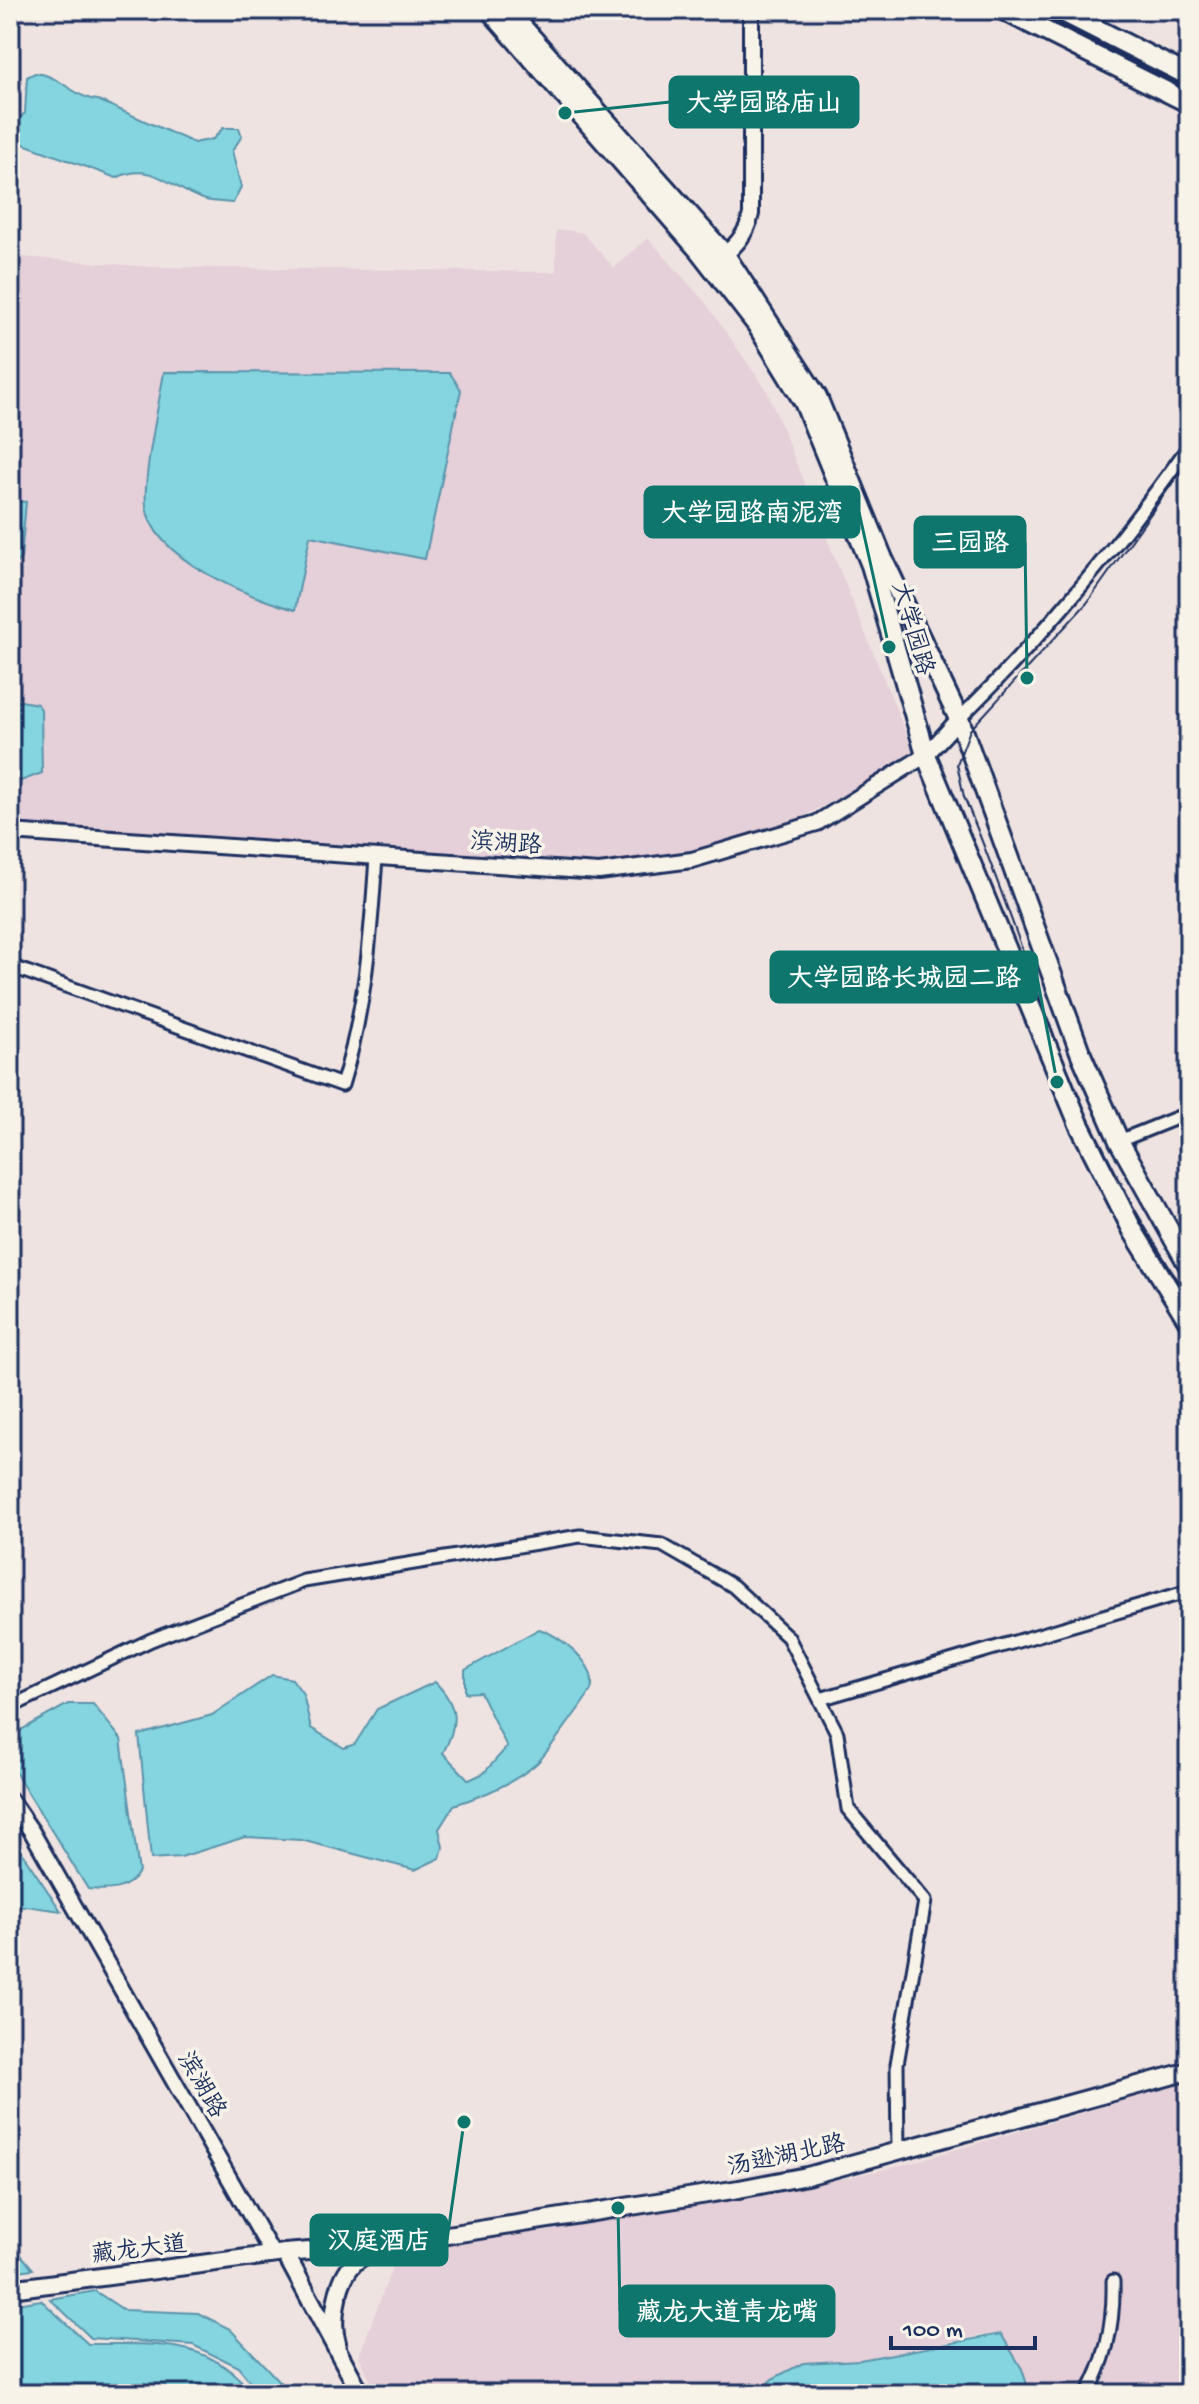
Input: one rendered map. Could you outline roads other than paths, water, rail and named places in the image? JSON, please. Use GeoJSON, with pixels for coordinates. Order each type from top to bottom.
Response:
{"type":"FeatureCollection","features":[{"type":"Feature","properties":{"kind":"main road","name":"大学园路"},"geometry":{"type":"LineString","coordinates":[[490,10],[718,260],[804,402],[871,565],[926,755],[1079,1124],[1133,1231],[1189,1322]]}},
{"type":"Feature","properties":{"kind":"main road","name":"大学园路"},"geometry":{"type":"LineString","coordinates":[[507,10],[718,260],[817,397],[883,559],[959,719],[1050,976],[1119,1141],[1189,1266]]}},
{"type":"Feature","properties":{"kind":"main road"},"geometry":{"type":"LineString","coordinates":[[1003,10],[1189,103]]}},
{"type":"Feature","properties":{"kind":"main road"},"geometry":{"type":"LineString","coordinates":[[1059,10],[1189,76]]}},
{"type":"Feature","properties":{"kind":"main road","name":"汤逊湖北路"},"geometry":{"type":"LineString","coordinates":[[279,2254],[384,2245],[739,2189],[898,2152],[1189,2071]]}},
{"type":"Feature","properties":{"kind":"main road","name":"汤逊湖北路"},"geometry":{"type":"LineString","coordinates":[[341,2356],[335,2337],[343,2281],[354,2263],[384,2245]]}},
{"type":"Feature","properties":{"kind":"main road","name":"藏龙大道"},"geometry":{"type":"LineString","coordinates":[[10,2289],[279,2254]]}},
{"type":"Feature","properties":{"kind":"main road","name":"滨湖路"},"geometry":{"type":"LineString","coordinates":[[279,2254],[361,2394]]}},
{"type":"Feature","properties":{"kind":"main road","name":"滨湖路"},"geometry":{"type":"LineString","coordinates":[[279,2254],[351,2394]]}},
{"type":"Feature","properties":{"kind":"street"},"geometry":{"type":"LineString","coordinates":[[718,260],[748,228],[751,214],[751,10]]}},
{"type":"Feature","properties":{"kind":"street"},"geometry":{"type":"LineString","coordinates":[[959,719],[1017,662],[1088,583],[1189,446]]}},
{"type":"Feature","properties":{"kind":"street","name":"滨湖路"},"geometry":{"type":"LineString","coordinates":[[10,832],[599,872],[692,860],[817,823],[926,755],[959,719]]}},
{"type":"Feature","properties":{"kind":"street"},"geometry":{"type":"LineString","coordinates":[[10,966],[342,1085],[354,1046],[370,951],[376,857]]}},
{"type":"Feature","properties":{"kind":"street"},"geometry":{"type":"LineString","coordinates":[[1119,1141],[1189,1113]]}},
{"type":"Feature","properties":{"kind":"street"},"geometry":{"type":"LineString","coordinates":[[10,1707],[151,1640],[304,1581],[580,1536],[662,1545],[733,1586],[788,1637],[837,1733],[848,1809],[925,1901],[897,2064],[898,2152]]}},
{"type":"Feature","properties":{"kind":"street"},"geometry":{"type":"LineString","coordinates":[[820,1699],[1189,1591]]}},
{"type":"Feature","properties":{"kind":"street","name":"滨湖路"},"geometry":{"type":"LineString","coordinates":[[10,1800],[32,1832],[279,2254]]}},
{"type":"Feature","properties":{"kind":"street"},"geometry":{"type":"LineString","coordinates":[[1087,2394],[1105,2351],[1114,2313],[1113,2281]]}},
{"type":"Feature","properties":{"kind":"water"},"geometry":{"type":"Polygon","coordinates":[[[35,73],[194,143],[213,139],[223,128],[239,128],[242,136],[232,151],[241,187],[233,203],[194,196],[163,179],[142,172],[116,178],[10,139],[10,127],[25,113],[27,77],[35,73]]]}},
{"type":"Feature","properties":{"kind":"water"},"geometry":{"type":"Polygon","coordinates":[[[164,372],[450,373],[461,390],[425,559],[310,536],[295,610],[230,586],[184,559],[166,543],[153,525],[146,506],[149,459],[164,372]]]}},
{"type":"Feature","properties":{"kind":"water"},"geometry":{"type":"Polygon","coordinates":[[[10,401],[18,401],[10,500],[10,401]]]}},
{"type":"Feature","properties":{"kind":"water"},"geometry":{"type":"Polygon","coordinates":[[[15,501],[26,502],[21,558],[11,568],[10,507],[15,501]]]}},
{"type":"Feature","properties":{"kind":"water"},"geometry":{"type":"Polygon","coordinates":[[[10,699],[37,704],[41,709],[42,773],[10,785],[10,699]]]}},
{"type":"Feature","properties":{"kind":"water"},"geometry":{"type":"Polygon","coordinates":[[[539,1629],[557,1637],[576,1652],[589,1670],[591,1690],[536,1764],[497,1789],[454,1805],[439,1829],[443,1847],[440,1858],[415,1870],[301,1840],[245,1837],[181,1857],[151,1859],[139,1735],[212,1715],[272,1675],[292,1679],[303,1694],[311,1728],[344,1748],[355,1744],[377,1709],[435,1682],[448,1699],[454,1716],[443,1753],[469,1780],[484,1773],[507,1747],[480,1692],[465,1693],[465,1670],[539,1629]]]}},
{"type":"Feature","properties":{"kind":"water"},"geometry":{"type":"Polygon","coordinates":[[[68,1704],[93,1704],[121,1739],[139,1872],[129,1883],[117,1888],[88,1889],[10,1764],[10,1736],[68,1704]]]}},
{"type":"Feature","properties":{"kind":"water"},"geometry":{"type":"Polygon","coordinates":[[[10,1835],[61,1911],[10,1904],[10,1835]]]}},
{"type":"Feature","properties":{"kind":"water"},"geometry":{"type":"Polygon","coordinates":[[[10,2242],[33,2269],[10,2272],[10,2242]]]}},
{"type":"Feature","properties":{"kind":"water"},"geometry":{"type":"Polygon","coordinates":[[[95,2291],[124,2310],[198,2313],[230,2329],[291,2394],[260,2394],[238,2367],[193,2345],[91,2338],[50,2299],[95,2291]]]}},
{"type":"Feature","properties":{"kind":"water"},"geometry":{"type":"Polygon","coordinates":[[[41,2300],[88,2344],[158,2345],[199,2353],[235,2375],[253,2394],[10,2394],[10,2305],[41,2300]]]}},
{"type":"Feature","properties":{"kind":"water"},"geometry":{"type":"Polygon","coordinates":[[[1001,2334],[1022,2369],[1030,2394],[758,2394],[772,2379],[803,2363],[860,2360],[1001,2334]]]}},
{"type":"Feature","properties":{"kind":"tram line"},"geometry":{"type":"LineString","coordinates":[[1189,460],[1087,603],[970,730],[957,764],[964,797],[1079,1097],[1108,1160],[1189,1298]]}},
{"type":"Feature","properties":{"kind":"railway"},"geometry":{"type":"LineString","coordinates":[[1032,10],[1189,90]]}},
{"type":"Feature","properties":{"kind":"place","name":"大学园路庙山"},"geometry":{"type":"Point","coordinates":[565,113]}},
{"type":"Feature","properties":{"kind":"place","name":"大学园路南泥湾"},"geometry":{"type":"Point","coordinates":[889,647]}},
{"type":"Feature","properties":{"kind":"place","name":"三园路"},"geometry":{"type":"Point","coordinates":[1027,678]}},
{"type":"Feature","properties":{"kind":"place","name":"大学园路长城园二路"},"geometry":{"type":"Point","coordinates":[1057,1082]}},
{"type":"Feature","properties":{"kind":"place","name":"汉庭酒店"},"geometry":{"type":"Point","coordinates":[464,2122]}},
{"type":"Feature","properties":{"kind":"place","name":"藏龙大道青龙嘴"},"geometry":{"type":"Point","coordinates":[618,2208]}}]}
